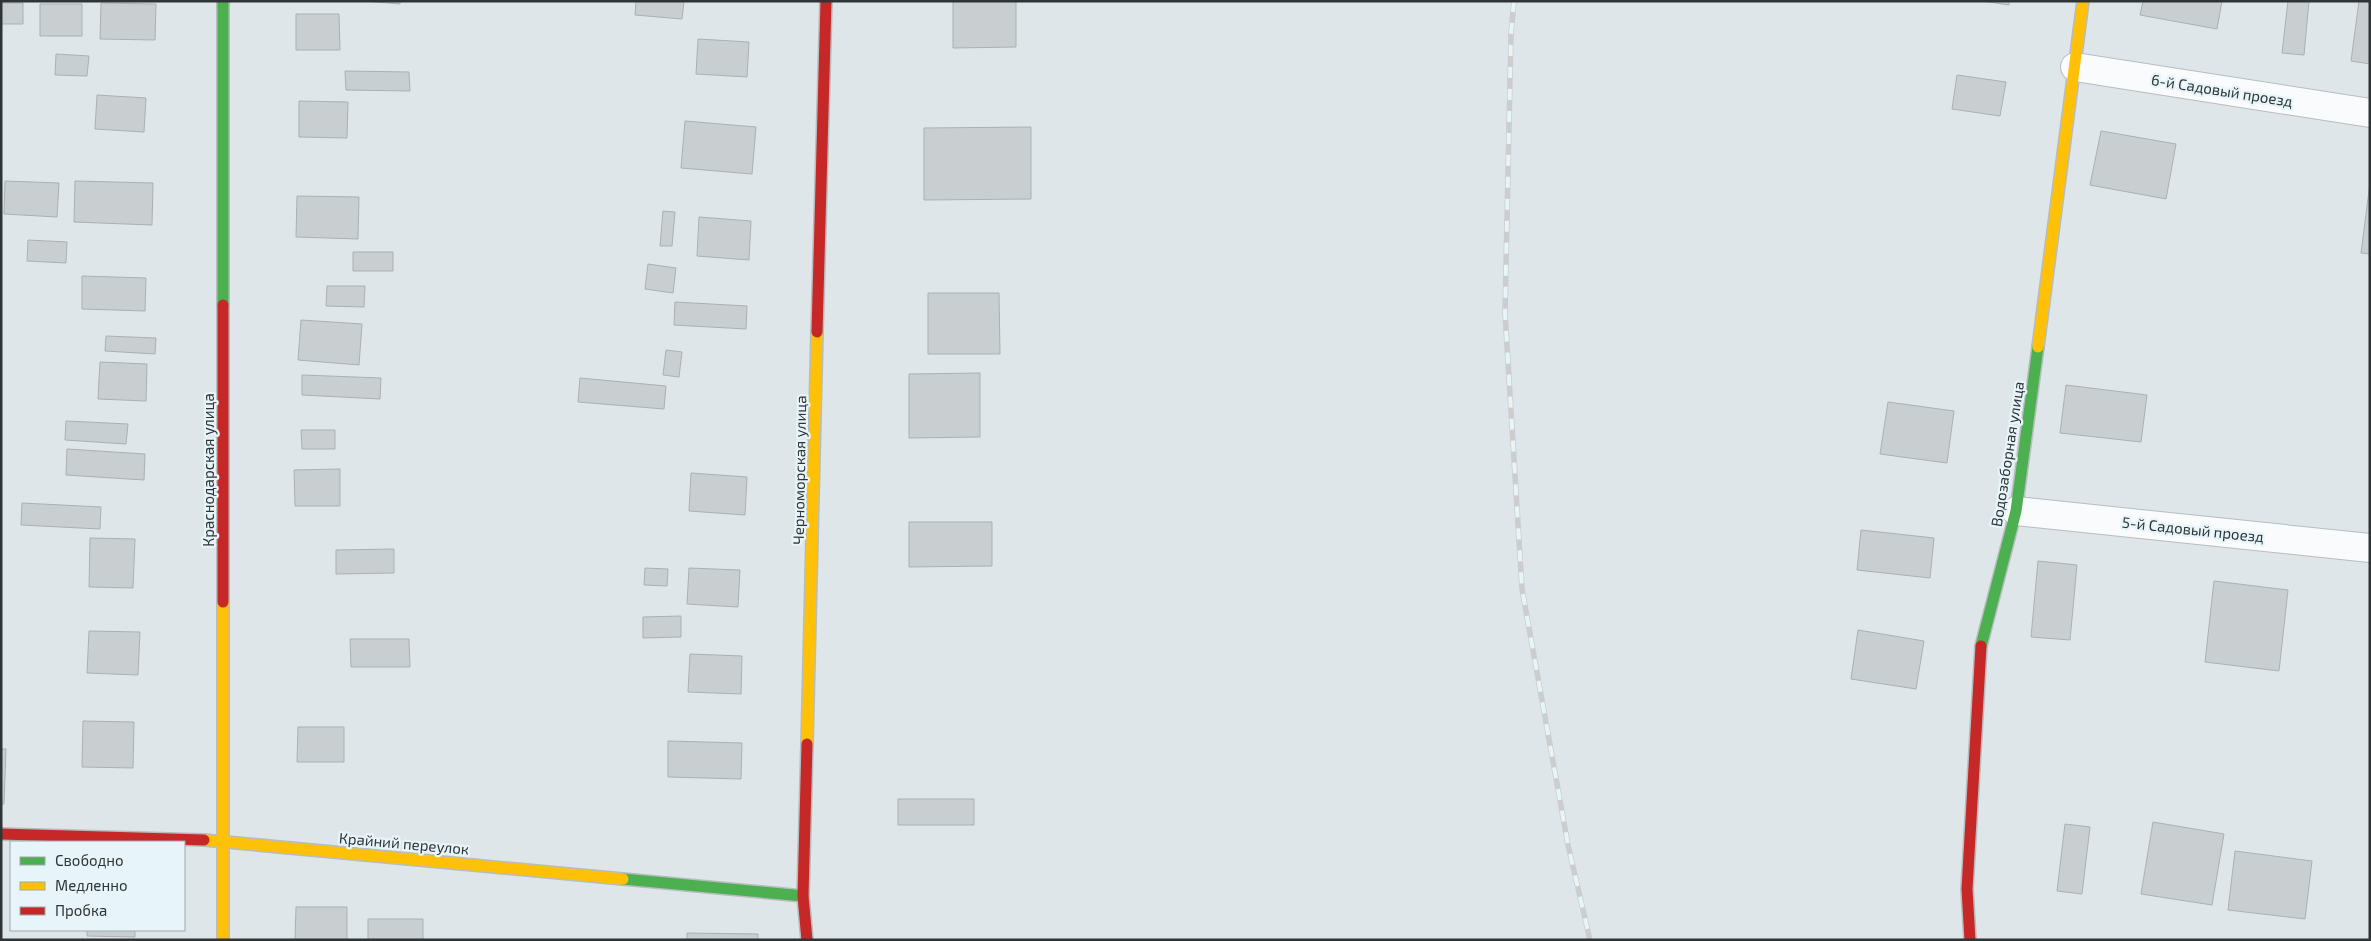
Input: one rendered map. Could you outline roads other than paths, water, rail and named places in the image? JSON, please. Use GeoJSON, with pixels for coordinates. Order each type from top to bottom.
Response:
{"type":"FeatureCollection","features":[{"type":"Feature","properties":{"kind":"street","name":"Краснодарская улица"},"geometry":{"type":"LineString","coordinates":[[223,1],[223,940]]}},
{"type":"Feature","properties":{"kind":"street","name":"Черноморская улица"},"geometry":{"type":"LineString","coordinates":[[807,940],[803,896],[826,1]]}},
{"type":"Feature","properties":{"kind":"street","name":"Водозаборная улица"},"geometry":{"type":"LineString","coordinates":[[1970,940],[1968,889],[1980,651],[2016,511],[2083,1]]}},
{"type":"Feature","properties":{"kind":"street","name":"6-й Садовый проезд"},"geometry":{"type":"LineString","coordinates":[[2075,67],[2370,113]]}},
{"type":"Feature","properties":{"kind":"street","name":"5-й Садовый проезд"},"geometry":{"type":"LineString","coordinates":[[2016,511],[2370,548]]}},
{"type":"Feature","properties":{"kind":"street","name":"Крайний переулок"},"geometry":{"type":"LineString","coordinates":[[1,834],[223,841],[803,896]]}},
{"type":"Feature","properties":{"kind":"railway"},"geometry":{"type":"LineString","coordinates":[[1514,1],[1511,34],[1505,313],[1522,589],[1568,845],[1590,940]]}}]}
